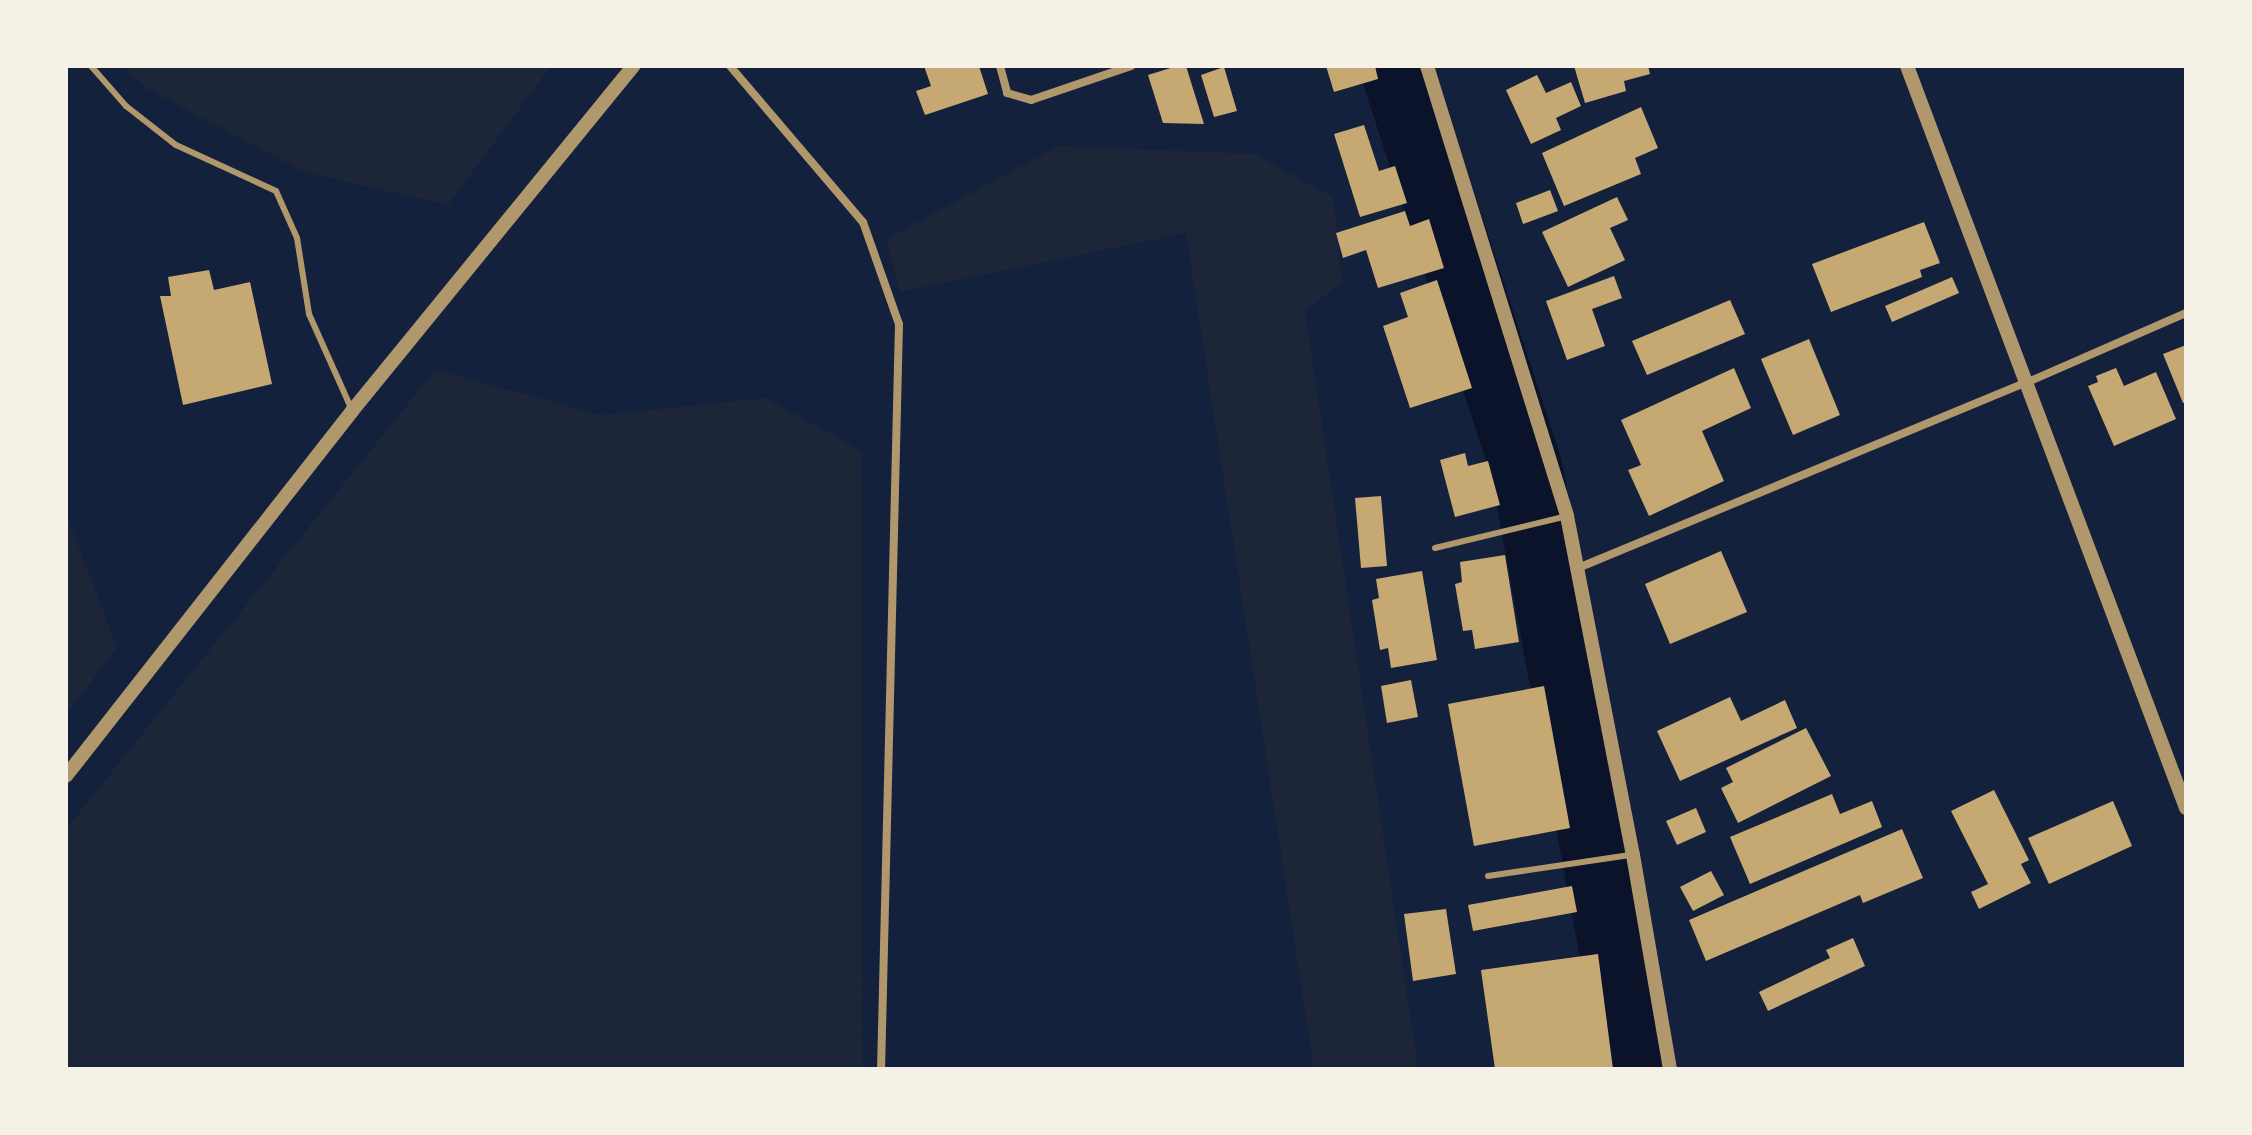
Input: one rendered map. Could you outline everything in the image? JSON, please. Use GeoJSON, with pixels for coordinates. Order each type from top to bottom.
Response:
{"type":"FeatureCollection","features":[{"type":"Feature","properties":{"kind":"street"},"geometry":{"type":"LineString","coordinates":[[66,776],[352,411],[633,66]]}},
{"type":"Feature","properties":{"kind":"street"},"geometry":{"type":"LineString","coordinates":[[730,66],[863,222],[899,324],[881,1069]]}},
{"type":"Feature","properties":{"kind":"street"},"geometry":{"type":"LineString","coordinates":[[1000,66],[1007,93],[1031,100],[1131,66]]}},
{"type":"Feature","properties":{"kind":"street"},"geometry":{"type":"LineString","coordinates":[[1427,66],[1567,516],[1633,855],[1670,1069]]}},
{"type":"Feature","properties":{"kind":"street"},"geometry":{"type":"LineString","coordinates":[[1907,66],[2186,808]]}},
{"type":"Feature","properties":{"kind":"street"},"geometry":{"type":"LineString","coordinates":[[1578,568],[2028,382],[2186,313]]}},
{"type":"Feature","properties":{"kind":"lane"},"geometry":{"type":"LineString","coordinates":[[91,66],[126,106],[176,145],[276,191],[297,238],[309,314],[352,411]]}},
{"type":"Feature","properties":{"kind":"lane"},"geometry":{"type":"LineString","coordinates":[[1435,548],[1567,516]]}},
{"type":"Feature","properties":{"kind":"lane"},"geometry":{"type":"LineString","coordinates":[[1488,876],[1633,855]]}},
{"type":"Feature","properties":{"kind":"shaded area"},"geometry":{"type":"Polygon","coordinates":[[[123,66],[551,66],[448,205],[304,172],[146,88],[123,66]]]}},
{"type":"Feature","properties":{"kind":"shaded area"},"geometry":{"type":"Polygon","coordinates":[[[1059,146],[1254,154],[1333,197],[1342,282],[1305,311],[1418,1069],[1314,1069],[1186,233],[900,292],[886,239],[1059,146]]]}},
{"type":"Feature","properties":{"kind":"shaded area"},"geometry":{"type":"Polygon","coordinates":[[[435,370],[601,415],[766,398],[861,451],[862,1069],[66,1069],[66,829],[435,370]]]}},
{"type":"Feature","properties":{"kind":"shaded area"},"geometry":{"type":"Polygon","coordinates":[[[66,513],[117,648],[66,714],[66,513]]]}},
{"type":"Feature","properties":{"kind":"building"},"geometry":{"type":"Polygon","coordinates":[[[924,66],[979,66],[988,94],[925,115],[916,91],[931,86],[924,66]]]}},
{"type":"Feature","properties":{"kind":"building"},"geometry":{"type":"Polygon","coordinates":[[[1186,66],[1204,124],[1163,123],[1148,75],[1186,66]]]}},
{"type":"Feature","properties":{"kind":"building"},"geometry":{"type":"Polygon","coordinates":[[[1326,66],[1375,66],[1378,79],[1334,92],[1326,66]]]}},
{"type":"Feature","properties":{"kind":"building"},"geometry":{"type":"Polygon","coordinates":[[[1574,66],[1648,66],[1650,74],[1624,81],[1626,91],[1585,103],[1574,66]]]}},
{"type":"Feature","properties":{"kind":"building"},"geometry":{"type":"Polygon","coordinates":[[[1224,67],[1237,111],[1214,117],[1201,75],[1224,67]]]}},
{"type":"Feature","properties":{"kind":"building"},"geometry":{"type":"Polygon","coordinates":[[[1537,75],[1546,93],[1571,82],[1581,106],[1556,118],[1561,130],[1531,144],[1506,90],[1537,75]]]}},
{"type":"Feature","properties":{"kind":"building"},"geometry":{"type":"Polygon","coordinates":[[[1641,107],[1658,148],[1635,158],[1641,174],[1564,206],[1542,153],[1641,107]]]}},
{"type":"Feature","properties":{"kind":"building"},"geometry":{"type":"Polygon","coordinates":[[[1364,125],[1379,171],[1395,166],[1407,203],[1360,217],[1334,134],[1364,125]]]}},
{"type":"Feature","properties":{"kind":"building"},"geometry":{"type":"Polygon","coordinates":[[[1550,190],[1558,211],[1523,224],[1516,203],[1550,190]]]}},
{"type":"Feature","properties":{"kind":"building"},"geometry":{"type":"Polygon","coordinates":[[[1617,197],[1628,220],[1610,228],[1625,260],[1568,287],[1542,232],[1617,197]]]}},
{"type":"Feature","properties":{"kind":"building"},"geometry":{"type":"Polygon","coordinates":[[[1405,211],[1410,226],[1429,219],[1444,268],[1378,288],[1366,250],[1343,258],[1336,233],[1405,211]]]}},
{"type":"Feature","properties":{"kind":"building"},"geometry":{"type":"Polygon","coordinates":[[[1924,222],[1940,263],[1920,270],[1922,277],[1831,312],[1812,264],[1924,222]]]}},
{"type":"Feature","properties":{"kind":"building"},"geometry":{"type":"Polygon","coordinates":[[[209,270],[214,290],[250,282],[272,384],[183,405],[160,296],[171,296],[168,277],[209,270]]]}},
{"type":"Feature","properties":{"kind":"building"},"geometry":{"type":"Polygon","coordinates":[[[1614,276],[1622,298],[1592,309],[1605,346],[1567,360],[1546,301],[1614,276]]]}},
{"type":"Feature","properties":{"kind":"building"},"geometry":{"type":"Polygon","coordinates":[[[1952,277],[1959,293],[1892,322],[1885,306],[1952,277]]]}},
{"type":"Feature","properties":{"kind":"building"},"geometry":{"type":"Polygon","coordinates":[[[1437,280],[1472,388],[1410,408],[1383,326],[1408,317],[1400,293],[1437,280]]]}},
{"type":"Feature","properties":{"kind":"building"},"geometry":{"type":"Polygon","coordinates":[[[1730,300],[1745,334],[1647,375],[1632,341],[1730,300]]]}},
{"type":"Feature","properties":{"kind":"building"},"geometry":{"type":"Polygon","coordinates":[[[1809,339],[1840,415],[1793,435],[1761,359],[1809,339]]]}},
{"type":"Feature","properties":{"kind":"building"},"geometry":{"type":"Polygon","coordinates":[[[2186,345],[2186,402],[2183,403],[2163,354],[2186,345]]]}},
{"type":"Feature","properties":{"kind":"building"},"geometry":{"type":"Polygon","coordinates":[[[1734,368],[1751,408],[1702,431],[1724,481],[1649,516],[1628,470],[1641,465],[1621,420],[1734,368]]]}},
{"type":"Feature","properties":{"kind":"building"},"geometry":{"type":"Polygon","coordinates":[[[2116,368],[2124,386],[2156,372],[2176,419],[2114,446],[2088,386],[2098,382],[2096,376],[2116,368]]]}},
{"type":"Feature","properties":{"kind":"building"},"geometry":{"type":"Polygon","coordinates":[[[1465,453],[1468,466],[1488,461],[1500,505],[1455,517],[1440,460],[1465,453]]]}},
{"type":"Feature","properties":{"kind":"building"},"geometry":{"type":"Polygon","coordinates":[[[1381,496],[1387,566],[1361,568],[1355,498],[1381,496]]]}},
{"type":"Feature","properties":{"kind":"building"},"geometry":{"type":"Polygon","coordinates":[[[1721,551],[1747,612],[1670,644],[1645,584],[1721,551]]]}},
{"type":"Feature","properties":{"kind":"building"},"geometry":{"type":"Polygon","coordinates":[[[1505,555],[1519,642],[1475,649],[1472,630],[1463,631],[1455,584],[1462,582],[1460,562],[1505,555]]]}},
{"type":"Feature","properties":{"kind":"building"},"geometry":{"type":"Polygon","coordinates":[[[1422,571],[1437,660],[1391,668],[1388,648],[1380,650],[1372,600],[1379,598],[1376,579],[1422,571]]]}},
{"type":"Feature","properties":{"kind":"building"},"geometry":{"type":"Polygon","coordinates":[[[1411,680],[1418,717],[1387,723],[1381,686],[1411,680]]]}},
{"type":"Feature","properties":{"kind":"building"},"geometry":{"type":"Polygon","coordinates":[[[1544,686],[1570,828],[1474,846],[1448,704],[1544,686]]]}},
{"type":"Feature","properties":{"kind":"building"},"geometry":{"type":"Polygon","coordinates":[[[1730,697],[1741,721],[1785,700],[1797,728],[1680,781],[1657,731],[1730,697]]]}},
{"type":"Feature","properties":{"kind":"building"},"geometry":{"type":"Polygon","coordinates":[[[1806,728],[1831,776],[1738,823],[1721,788],[1733,782],[1726,768],[1806,728]]]}},
{"type":"Feature","properties":{"kind":"building"},"geometry":{"type":"Polygon","coordinates":[[[1994,790],[2029,860],[2021,864],[2031,883],[1979,909],[1971,892],[1988,884],[1951,811],[1994,790]]]}},
{"type":"Feature","properties":{"kind":"building"},"geometry":{"type":"Polygon","coordinates":[[[1832,794],[1840,814],[1872,801],[1882,827],[1750,884],[1730,837],[1832,794]]]}},
{"type":"Feature","properties":{"kind":"building"},"geometry":{"type":"Polygon","coordinates":[[[2113,801],[2132,846],[2049,884],[2028,838],[2113,801]]]}},
{"type":"Feature","properties":{"kind":"building"},"geometry":{"type":"Polygon","coordinates":[[[1696,808],[1706,832],[1677,845],[1666,821],[1696,808]]]}},
{"type":"Feature","properties":{"kind":"building"},"geometry":{"type":"Polygon","coordinates":[[[1902,829],[1923,878],[1863,903],[1860,895],[1706,961],[1689,920],[1902,829]]]}},
{"type":"Feature","properties":{"kind":"building"},"geometry":{"type":"Polygon","coordinates":[[[1711,871],[1724,895],[1693,911],[1680,887],[1711,871]]]}},
{"type":"Feature","properties":{"kind":"building"},"geometry":{"type":"Polygon","coordinates":[[[1572,886],[1577,912],[1473,931],[1468,905],[1572,886]]]}},
{"type":"Feature","properties":{"kind":"building"},"geometry":{"type":"Polygon","coordinates":[[[1446,909],[1456,974],[1413,981],[1404,914],[1446,909]]]}},
{"type":"Feature","properties":{"kind":"building"},"geometry":{"type":"Polygon","coordinates":[[[1853,938],[1865,966],[1768,1011],[1759,992],[1830,958],[1826,950],[1853,938]]]}},
{"type":"Feature","properties":{"kind":"building"},"geometry":{"type":"Polygon","coordinates":[[[1598,954],[1613,1069],[1495,1069],[1481,970],[1598,954]]]}},
{"type":"Feature","properties":{"kind":"waterway"},"geometry":{"type":"LineString","coordinates":[[1395,66],[1526,466],[1637,1069]]}}]}
